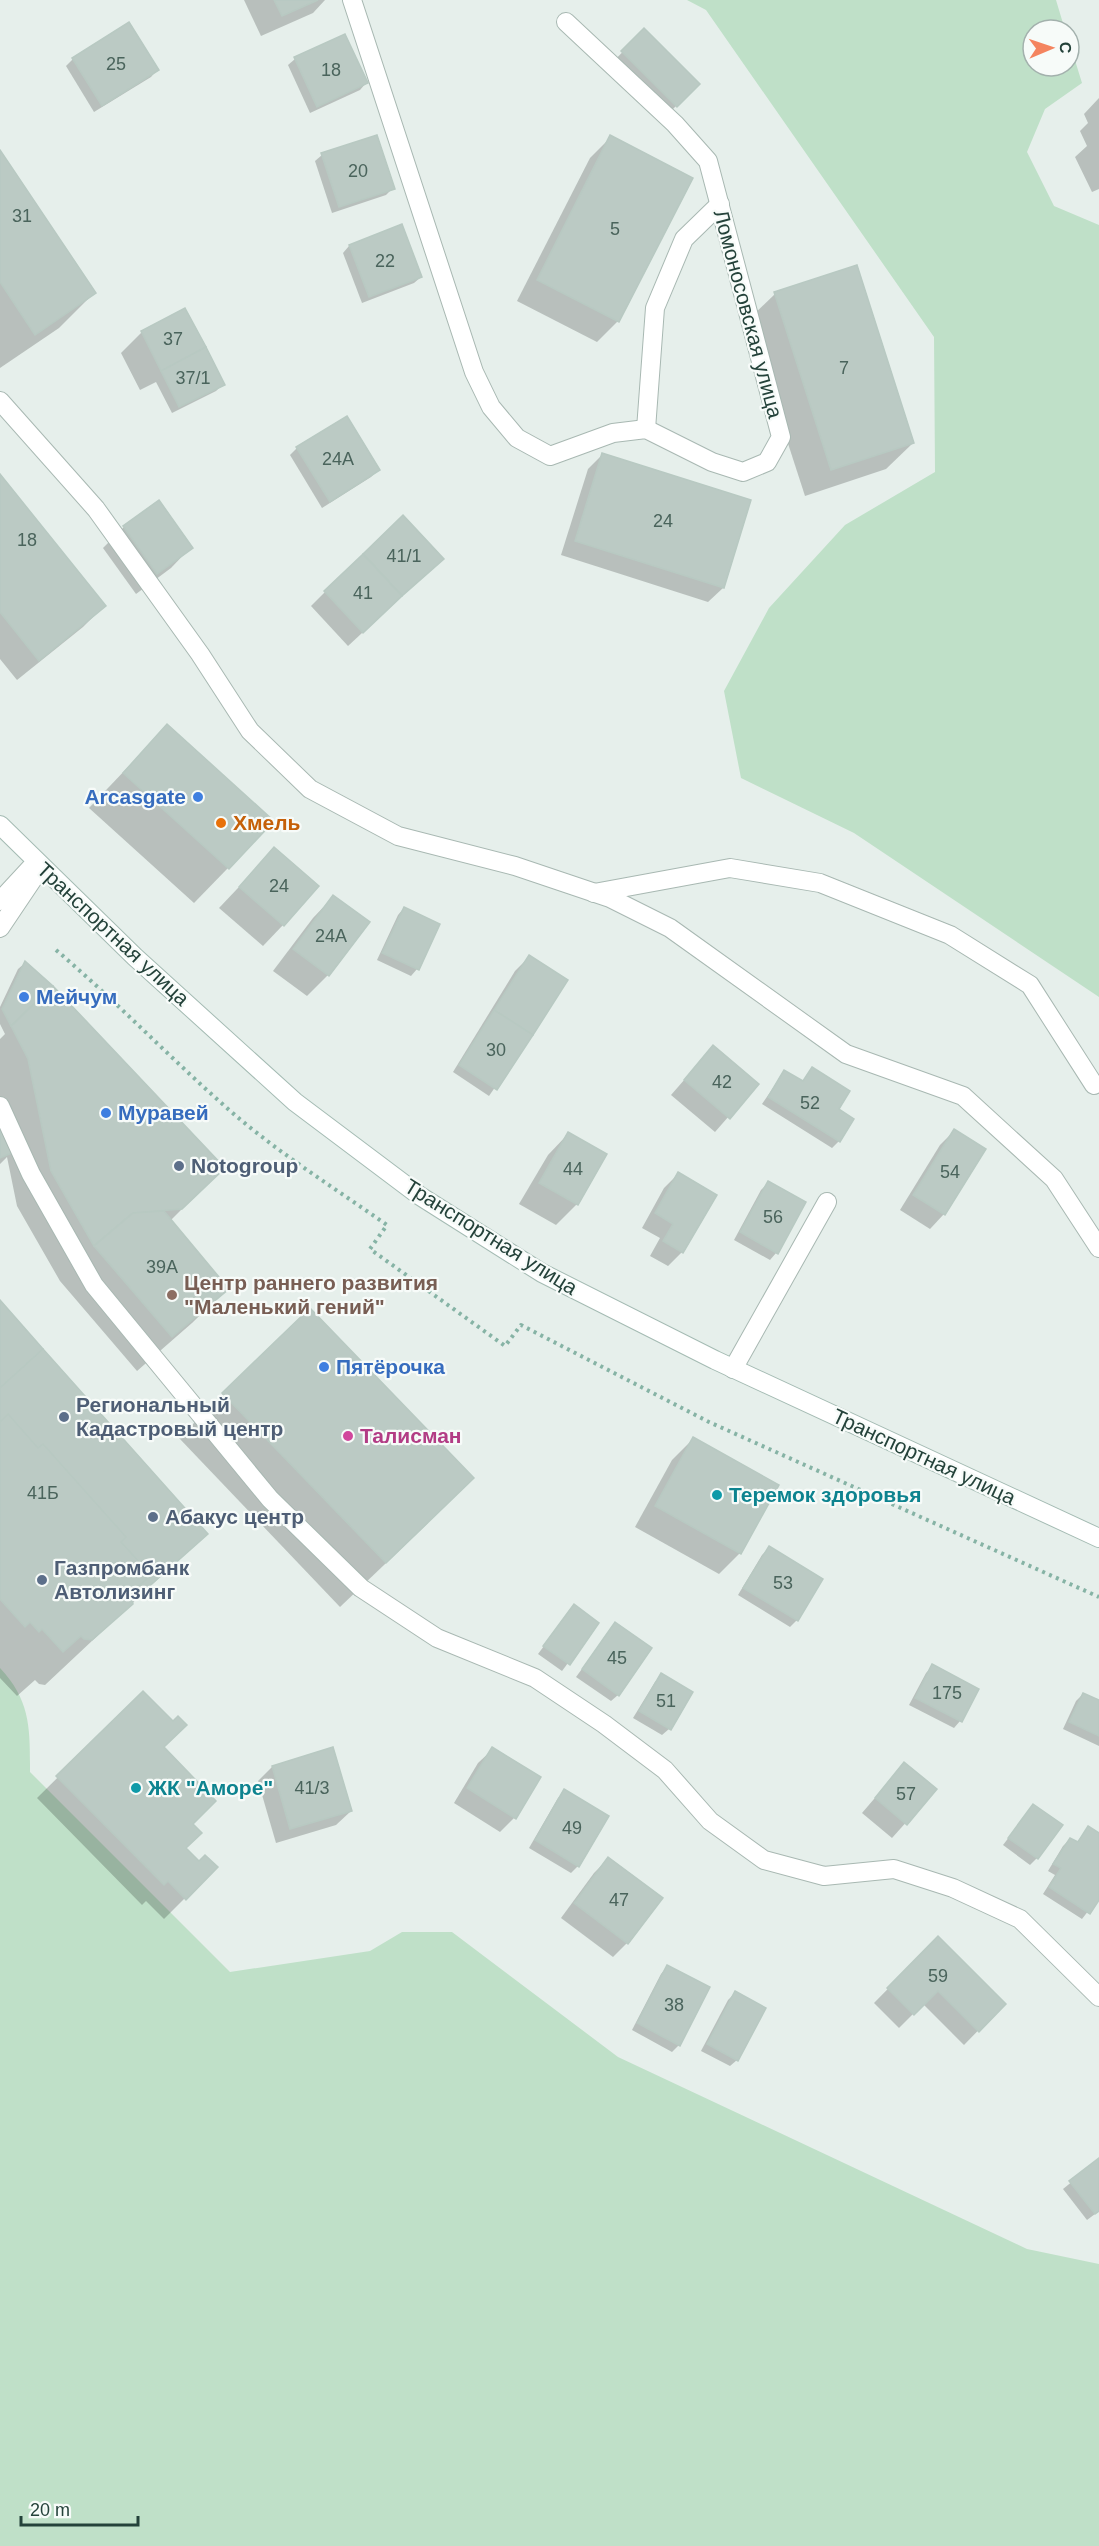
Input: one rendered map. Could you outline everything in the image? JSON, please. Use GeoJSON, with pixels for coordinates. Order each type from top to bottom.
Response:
{"type":"FeatureCollection","features":[{"type":"Feature","properties":{"kind":"street"},"geometry":{"type":"LineString","coordinates":[[352,0],[474,372],[491,407],[517,438],[550,456],[613,433],[646,429],[655,308],[684,238],[720,204]]}},
{"type":"Feature","properties":{"kind":"street","name":"Ломоносовская улица"},"geometry":{"type":"LineString","coordinates":[[566,22],[675,124],[708,160],[781,437],[767,462],[742,472],[712,462],[646,429]]}},
{"type":"Feature","properties":{"kind":"street"},"geometry":{"type":"LineString","coordinates":[[0,401],[96,509],[200,654],[250,731],[310,789],[398,836],[515,866],[594,893],[670,928],[846,1054],[963,1096],[1054,1179],[1099,1248]]}},
{"type":"Feature","properties":{"kind":"street","name":"Транспортная улица"},"geometry":{"type":"LineString","coordinates":[[0,825],[135,957],[295,1102],[420,1196],[542,1273],[733,1369],[1099,1538]]}},
{"type":"Feature","properties":{"kind":"street"},"geometry":{"type":"LineString","coordinates":[[0,901],[39,865]]}},
{"type":"Feature","properties":{"kind":"street"},"geometry":{"type":"LineString","coordinates":[[0,928],[39,865]]}},
{"type":"Feature","properties":{"kind":"street"},"geometry":{"type":"LineString","coordinates":[[594,893],[730,868],[820,883],[950,935],[1030,985],[1094,1085]]}},
{"type":"Feature","properties":{"kind":"street"},"geometry":{"type":"LineString","coordinates":[[0,1106],[31,1174],[94,1286],[270,1499],[361,1588],[437,1638],[535,1678],[604,1724],[665,1770],[710,1821],[764,1860],[824,1876],[894,1869],[953,1888],[1020,1919],[1099,1997]]}},
{"type":"Feature","properties":{"kind":"street"},"geometry":{"type":"LineString","coordinates":[[733,1369],[827,1202]]}},
{"type":"Feature","properties":{"kind":"path"},"geometry":{"type":"LineString","coordinates":[[56,950],[105,992],[228,1109],[275,1146],[387,1225],[370,1249],[505,1346],[521,1325],[709,1422],[1099,1597]]}},
{"type":"Feature","properties":{"kind":"green space"},"geometry":{"type":"Polygon","coordinates":[[[687,0],[1056,0],[1061,18],[1021,18],[1021,78],[1080,78],[1082,83],[1045,109],[1027,152],[1054,206],[1099,225],[1099,997],[854,833],[741,778],[724,691],[769,608],[845,525],[935,472],[934,337],[706,10],[687,0]]]}},
{"type":"Feature","properties":{"kind":"green space"},"geometry":{"type":"Polygon","coordinates":[[[0,1668],[18,1692],[27,1716],[30,1772],[230,1972],[370,1951],[402,1932],[452,1932],[618,2057],[1027,2249],[1099,2264],[1099,2546],[0,2546],[0,1668]]]}},
{"type":"Feature","properties":{"kind":"building"},"geometry":{"type":"Polygon","coordinates":[[[274,0],[318,0],[282,16],[274,0]]]}},
{"type":"Feature","properties":{"kind":"building"},"geometry":{"type":"Polygon","coordinates":[[[129,22],[159,70],[102,106],[72,58],[129,22]]]}},
{"type":"Feature","properties":{"kind":"building"},"geometry":{"type":"Polygon","coordinates":[[[644,28],[700,84],[677,107],[621,51],[644,28]]]}},
{"type":"Feature","properties":{"kind":"building"},"geometry":{"type":"Polygon","coordinates":[[[345,34],[368,83],[317,107],[294,57],[345,34]]]}},
{"type":"Feature","properties":{"kind":"building"},"geometry":{"type":"Polygon","coordinates":[[[377,135],[395,189],[339,207],[321,153],[377,135]]]}},
{"type":"Feature","properties":{"kind":"building"},"geometry":{"type":"Polygon","coordinates":[[[610,135],[693,178],[619,322],[537,280],[610,135]]]}},
{"type":"Feature","properties":{"kind":"building"},"geometry":{"type":"Polygon","coordinates":[[[0,150],[96,293],[35,335],[0,282],[0,150]]]}},
{"type":"Feature","properties":{"kind":"building"},"geometry":{"type":"Polygon","coordinates":[[[402,224],[422,277],[369,297],[349,245],[402,224]]]}},
{"type":"Feature","properties":{"kind":"building"},"geometry":{"type":"Polygon","coordinates":[[[857,265],[914,443],[831,470],[774,292],[857,265]]]}},
{"type":"Feature","properties":{"kind":"building"},"geometry":{"type":"Polygon","coordinates":[[[185,308],[206,347],[161,371],[141,331],[185,308]]]}},
{"type":"Feature","properties":{"kind":"building"},"geometry":{"type":"Polygon","coordinates":[[[206,347],[225,385],[179,407],[161,371],[206,347]]]}},
{"type":"Feature","properties":{"kind":"building"},"geometry":{"type":"Polygon","coordinates":[[[347,416],[380,470],[330,502],[296,447],[347,416]]]}},
{"type":"Feature","properties":{"kind":"building"},"geometry":{"type":"Polygon","coordinates":[[[602,453],[751,500],[724,588],[575,541],[602,453]]]}},
{"type":"Feature","properties":{"kind":"building"},"geometry":{"type":"Polygon","coordinates":[[[0,474],[106,606],[39,661],[0,612],[0,474]]]}},
{"type":"Feature","properties":{"kind":"building"},"geometry":{"type":"Polygon","coordinates":[[[159,500],[193,548],[157,574],[123,526],[159,500]]]}},
{"type":"Feature","properties":{"kind":"building"},"geometry":{"type":"Polygon","coordinates":[[[403,515],[444,559],[402,596],[363,554],[403,515]]]}},
{"type":"Feature","properties":{"kind":"building"},"geometry":{"type":"Polygon","coordinates":[[[363,554],[402,596],[363,633],[324,591],[363,554]]]}},
{"type":"Feature","properties":{"kind":"building","name":"Arcasgate"},"geometry":{"type":"Polygon","coordinates":[[[167,724],[274,821],[229,869],[123,773],[167,724]]]}},
{"type":"Feature","properties":{"kind":"building"},"geometry":{"type":"Polygon","coordinates":[[[274,847],[319,886],[284,926],[239,887],[274,847]]]}},
{"type":"Feature","properties":{"kind":"building"},"geometry":{"type":"Polygon","coordinates":[[[333,895],[370,922],[329,976],[293,949],[333,895]]]}},
{"type":"Feature","properties":{"kind":"building"},"geometry":{"type":"Polygon","coordinates":[[[404,907],[440,924],[419,970],[382,953],[404,907]]]}},
{"type":"Feature","properties":{"kind":"building"},"geometry":{"type":"Polygon","coordinates":[[[529,955],[568,980],[533,1035],[494,1010],[529,955]]]}},
{"type":"Feature","properties":{"kind":"building","name":"Мейчум"},"geometry":{"type":"Polygon","coordinates":[[[25,961],[53,986],[11,1026],[2,1009],[25,961]]]}},
{"type":"Feature","properties":{"kind":"building","name":"Муравей"},"geometry":{"type":"Polygon","coordinates":[[[53,986],[225,1168],[182,1209],[133,1213],[94,1246],[51,1171],[28,1059],[11,1026],[53,986]]]}},
{"type":"Feature","properties":{"kind":"building"},"geometry":{"type":"Polygon","coordinates":[[[494,1010],[533,1035],[497,1090],[459,1065],[494,1010]]]}},
{"type":"Feature","properties":{"kind":"building"},"geometry":{"type":"Polygon","coordinates":[[[713,1045],[759,1084],[730,1119],[684,1080],[713,1045]]]}},
{"type":"Feature","properties":{"kind":"building"},"geometry":{"type":"Polygon","coordinates":[[[812,1067],[850,1091],[839,1109],[854,1119],[840,1142],[768,1097],[784,1070],[803,1081],[812,1067]]]}},
{"type":"Feature","properties":{"kind":"building"},"geometry":{"type":"Polygon","coordinates":[[[0,1120],[14,1152],[0,1158],[0,1120]]]}},
{"type":"Feature","properties":{"kind":"building"},"geometry":{"type":"Polygon","coordinates":[[[954,1129],[986,1149],[945,1215],[913,1195],[954,1129]]]}},
{"type":"Feature","properties":{"kind":"building"},"geometry":{"type":"Polygon","coordinates":[[[568,1132],[607,1154],[578,1205],[539,1183],[568,1132]]]}},
{"type":"Feature","properties":{"kind":"building"},"geometry":{"type":"Polygon","coordinates":[[[678,1172],[717,1195],[683,1253],[663,1241],[673,1224],[655,1213],[678,1172]]]}},
{"type":"Feature","properties":{"kind":"building"},"geometry":{"type":"Polygon","coordinates":[[[768,1181],[806,1202],[778,1254],[740,1232],[768,1181]]]}},
{"type":"Feature","properties":{"kind":"building"},"geometry":{"type":"Polygon","coordinates":[[[164,1211],[229,1289],[172,1337],[94,1246],[133,1213],[164,1211]]]}},
{"type":"Feature","properties":{"kind":"building"},"geometry":{"type":"Polygon","coordinates":[[[0,1300],[43,1349],[0,1388],[0,1300]]]}},
{"type":"Feature","properties":{"kind":"building","name":"Талисман"},"geometry":{"type":"Polygon","coordinates":[[[310,1308],[474,1478],[386,1563],[222,1393],[310,1308]]]}},
{"type":"Feature","properties":{"kind":"building"},"geometry":{"type":"Polygon","coordinates":[[[43,1349],[208,1534],[145,1590],[0,1427],[0,1388],[43,1349]]]}},
{"type":"Feature","properties":{"kind":"building"},"geometry":{"type":"Polygon","coordinates":[[[8,1414],[38,1448],[43,1444],[126,1537],[121,1542],[151,1575],[131,1593],[133,1604],[92,1640],[81,1636],[63,1652],[42,1629],[39,1632],[30,1622],[25,1627],[0,1599],[0,1422],[8,1414]]]}},
{"type":"Feature","properties":{"kind":"building","name":"Теремок здоровья"},"geometry":{"type":"Polygon","coordinates":[[[693,1437],[779,1485],[741,1554],[655,1506],[693,1437]]]}},
{"type":"Feature","properties":{"kind":"building"},"geometry":{"type":"Polygon","coordinates":[[[769,1546],[823,1579],[798,1621],[743,1588],[769,1546]]]}},
{"type":"Feature","properties":{"kind":"building"},"geometry":{"type":"Polygon","coordinates":[[[574,1604],[599,1623],[570,1665],[543,1646],[574,1604]]]}},
{"type":"Feature","properties":{"kind":"building"},"geometry":{"type":"Polygon","coordinates":[[[615,1622],[652,1648],[619,1696],[582,1669],[615,1622]]]}},
{"type":"Feature","properties":{"kind":"building"},"geometry":{"type":"Polygon","coordinates":[[[932,1664],[979,1689],[962,1722],[915,1698],[932,1664]]]}},
{"type":"Feature","properties":{"kind":"building"},"geometry":{"type":"Polygon","coordinates":[[[661,1673],[693,1692],[671,1730],[639,1711],[661,1673]]]}},
{"type":"Feature","properties":{"kind":"building","name":"ЖК \"Аморе\""},"geometry":{"type":"Polygon","coordinates":[[[143,1691],[173,1721],[178,1716],[187,1725],[164,1747],[216,1801],[193,1824],[202,1833],[186,1848],[199,1861],[205,1855],[218,1867],[186,1900],[168,1881],[164,1885],[56,1776],[143,1691]]]}},
{"type":"Feature","properties":{"kind":"building"},"geometry":{"type":"Polygon","coordinates":[[[1083,1693],[1099,1700],[1099,1736],[1069,1722],[1083,1693]]]}},
{"type":"Feature","properties":{"kind":"building"},"geometry":{"type":"Polygon","coordinates":[[[333,1747],[352,1811],[290,1829],[272,1766],[333,1747]]]}},
{"type":"Feature","properties":{"kind":"building"},"geometry":{"type":"Polygon","coordinates":[[[492,1747],[541,1777],[516,1819],[467,1788],[492,1747]]]}},
{"type":"Feature","properties":{"kind":"building"},"geometry":{"type":"Polygon","coordinates":[[[904,1762],[937,1789],[907,1825],[875,1798],[904,1762]]]}},
{"type":"Feature","properties":{"kind":"building"},"geometry":{"type":"Polygon","coordinates":[[[564,1789],[609,1816],[579,1867],[535,1840],[564,1789]]]}},
{"type":"Feature","properties":{"kind":"building"},"geometry":{"type":"Polygon","coordinates":[[[1033,1804],[1063,1825],[1038,1859],[1008,1838],[1033,1804]]]}},
{"type":"Feature","properties":{"kind":"building"},"geometry":{"type":"Polygon","coordinates":[[[1088,1826],[1099,1833],[1099,1900],[1090,1914],[1049,1887],[1061,1868],[1053,1864],[1070,1838],[1078,1842],[1088,1826]]]}},
{"type":"Feature","properties":{"kind":"building"},"geometry":{"type":"Polygon","coordinates":[[[608,1857],[663,1898],[628,1944],[574,1903],[608,1857]]]}},
{"type":"Feature","properties":{"kind":"building"},"geometry":{"type":"Polygon","coordinates":[[[938,1936],[1006,2004],[979,2032],[938,1991],[914,2015],[887,1988],[938,1936]]]}},
{"type":"Feature","properties":{"kind":"building"},"geometry":{"type":"Polygon","coordinates":[[[667,1965],[710,1987],[680,2046],[637,2023],[667,1965]]]}},
{"type":"Feature","properties":{"kind":"building"},"geometry":{"type":"Polygon","coordinates":[[[735,1991],[766,2008],[738,2061],[707,2044],[735,1991]]]}},
{"type":"Feature","properties":{"kind":"building"},"geometry":{"type":"Polygon","coordinates":[[[1099,2158],[1099,2211],[1095,2214],[1069,2181],[1099,2158]]]}},
{"type":"Feature","properties":{"kind":"place","name":"Arcasgate"},"geometry":{"type":"Point","coordinates":[198,797]}},
{"type":"Feature","properties":{"kind":"place","name":"Хмель"},"geometry":{"type":"Point","coordinates":[221,823]}},
{"type":"Feature","properties":{"kind":"place","name":"Мейчум"},"geometry":{"type":"Point","coordinates":[24,997]}},
{"type":"Feature","properties":{"kind":"place","name":"Муравей"},"geometry":{"type":"Point","coordinates":[106,1113]}},
{"type":"Feature","properties":{"kind":"place","name":"Notogroup"},"geometry":{"type":"Point","coordinates":[179,1166]}},
{"type":"Feature","properties":{"kind":"place","name":"Центр раннего развития \"Маленький гений\""},"geometry":{"type":"Point","coordinates":[172,1295]}},
{"type":"Feature","properties":{"kind":"place","name":"Пятёрочка"},"geometry":{"type":"Point","coordinates":[324,1367]}},
{"type":"Feature","properties":{"kind":"place","name":"Региональный Кадастровый центр"},"geometry":{"type":"Point","coordinates":[64,1417]}},
{"type":"Feature","properties":{"kind":"place","name":"Талисман"},"geometry":{"type":"Point","coordinates":[348,1436]}},
{"type":"Feature","properties":{"kind":"place","name":"Теремок здоровья"},"geometry":{"type":"Point","coordinates":[717,1495]}},
{"type":"Feature","properties":{"kind":"place","name":"Абакус центр"},"geometry":{"type":"Point","coordinates":[153,1517]}},
{"type":"Feature","properties":{"kind":"place","name":"Газпромбанк Автолизинг"},"geometry":{"type":"Point","coordinates":[42,1580]}},
{"type":"Feature","properties":{"kind":"place","name":"ЖК \"Аморе\""},"geometry":{"type":"Point","coordinates":[136,1788]}}]}
